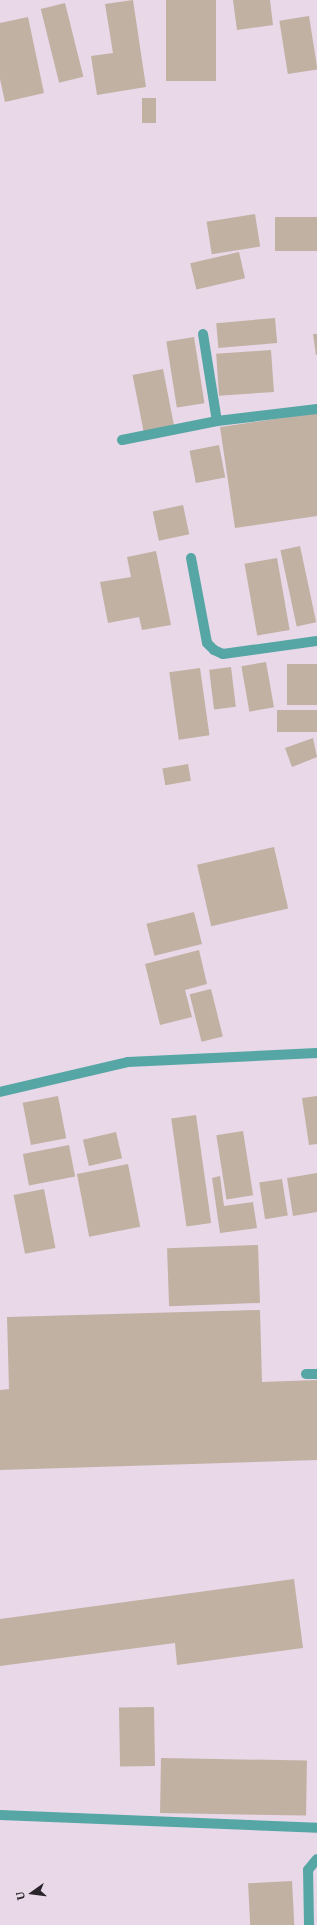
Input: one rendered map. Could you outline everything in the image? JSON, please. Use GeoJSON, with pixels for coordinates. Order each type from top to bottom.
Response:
{"type":"FeatureCollection","features":[{"type":"Feature","properties":{"kind":"street"},"geometry":{"type":"LineString","coordinates":[[203,334],[217,421]]}},
{"type":"Feature","properties":{"kind":"street"},"geometry":{"type":"LineString","coordinates":[[122,440],[217,421],[317,409]]}},
{"type":"Feature","properties":{"kind":"street"},"geometry":{"type":"LineString","coordinates":[[191,558],[207,643],[214,650],[223,654],[317,641]]}},
{"type":"Feature","properties":{"kind":"street"},"geometry":{"type":"LineString","coordinates":[[0,1092],[128,1062],[317,1053]]}},
{"type":"Feature","properties":{"kind":"street"},"geometry":{"type":"LineString","coordinates":[[306,1374],[317,1374]]}},
{"type":"Feature","properties":{"kind":"street"},"geometry":{"type":"LineString","coordinates":[[0,1815],[317,1828]]}},
{"type":"Feature","properties":{"kind":"street"},"geometry":{"type":"LineString","coordinates":[[309,1925],[308,1870],[317,1859]]}},
{"type":"Feature","properties":{"kind":"building"},"geometry":{"type":"Polygon","coordinates":[[[133,0],[146,87],[97,95],[91,56],[113,53],[105,4],[133,0]]]}},
{"type":"Feature","properties":{"kind":"building"},"geometry":{"type":"Polygon","coordinates":[[[166,0],[216,0],[216,81],[166,81],[166,0]]]}},
{"type":"Feature","properties":{"kind":"building"},"geometry":{"type":"Polygon","coordinates":[[[233,0],[270,0],[273,25],[237,30],[233,0]]]}},
{"type":"Feature","properties":{"kind":"building"},"geometry":{"type":"Polygon","coordinates":[[[65,3],[83,77],[59,83],[41,9],[65,3]]]}},
{"type":"Feature","properties":{"kind":"building"},"geometry":{"type":"Polygon","coordinates":[[[309,16],[317,69],[288,74],[279,21],[309,16]]]}},
{"type":"Feature","properties":{"kind":"building"},"geometry":{"type":"Polygon","coordinates":[[[28,17],[44,93],[5,102],[0,79],[0,23],[28,17]]]}},
{"type":"Feature","properties":{"kind":"building"},"geometry":{"type":"Polygon","coordinates":[[[142,98],[156,98],[156,123],[142,123],[142,98]]]}},
{"type":"Feature","properties":{"kind":"building"},"geometry":{"type":"Polygon","coordinates":[[[255,214],[260,247],[212,254],[207,222],[255,214]]]}},
{"type":"Feature","properties":{"kind":"building"},"geometry":{"type":"Polygon","coordinates":[[[275,217],[317,217],[317,251],[275,251],[275,217]]]}},
{"type":"Feature","properties":{"kind":"building"},"geometry":{"type":"Polygon","coordinates":[[[239,252],[245,278],[196,290],[190,263],[239,252]]]}},
{"type":"Feature","properties":{"kind":"building"},"geometry":{"type":"Polygon","coordinates":[[[275,318],[277,343],[218,348],[216,323],[275,318]]]}},
{"type":"Feature","properties":{"kind":"building"},"geometry":{"type":"Polygon","coordinates":[[[313,334],[317,334],[317,355],[316,355],[313,334]]]}},
{"type":"Feature","properties":{"kind":"building"},"geometry":{"type":"Polygon","coordinates":[[[194,337],[204,403],[177,408],[166,341],[194,337]]]}},
{"type":"Feature","properties":{"kind":"building"},"geometry":{"type":"Polygon","coordinates":[[[271,350],[274,392],[219,396],[216,354],[271,350]]]}},
{"type":"Feature","properties":{"kind":"building"},"geometry":{"type":"Polygon","coordinates":[[[163,369],[174,426],[144,432],[133,375],[163,369]]]}},
{"type":"Feature","properties":{"kind":"building"},"geometry":{"type":"Polygon","coordinates":[[[317,413],[317,516],[235,528],[220,427],[317,413]]]}},
{"type":"Feature","properties":{"kind":"building"},"geometry":{"type":"Polygon","coordinates":[[[219,445],[225,477],[196,483],[190,451],[219,445]]]}},
{"type":"Feature","properties":{"kind":"building"},"geometry":{"type":"Polygon","coordinates":[[[183,505],[189,534],[159,541],[153,511],[183,505]]]}},
{"type":"Feature","properties":{"kind":"building"},"geometry":{"type":"Polygon","coordinates":[[[300,546],[316,622],[297,626],[280,550],[300,546]]]}},
{"type":"Feature","properties":{"kind":"building"},"geometry":{"type":"Polygon","coordinates":[[[156,551],[171,625],[142,630],[139,617],[108,623],[100,582],[131,577],[127,557],[156,551]]]}},
{"type":"Feature","properties":{"kind":"building"},"geometry":{"type":"Polygon","coordinates":[[[277,558],[290,630],[257,636],[245,564],[277,558]]]}},
{"type":"Feature","properties":{"kind":"building"},"geometry":{"type":"Polygon","coordinates":[[[266,662],[274,707],[249,712],[241,666],[266,662]]]}},
{"type":"Feature","properties":{"kind":"building"},"geometry":{"type":"Polygon","coordinates":[[[287,664],[317,664],[317,705],[287,705],[287,664]]]}},
{"type":"Feature","properties":{"kind":"building"},"geometry":{"type":"Polygon","coordinates":[[[231,667],[236,707],[214,709],[209,670],[231,667]]]}},
{"type":"Feature","properties":{"kind":"building"},"geometry":{"type":"Polygon","coordinates":[[[200,668],[209,735],[179,740],[169,672],[200,668]]]}},
{"type":"Feature","properties":{"kind":"building"},"geometry":{"type":"Polygon","coordinates":[[[277,710],[317,710],[317,732],[277,732],[277,710]]]}},
{"type":"Feature","properties":{"kind":"building"},"geometry":{"type":"Polygon","coordinates":[[[313,738],[317,757],[292,767],[285,748],[313,738]]]}},
{"type":"Feature","properties":{"kind":"building"},"geometry":{"type":"Polygon","coordinates":[[[188,764],[191,781],[165,785],[162,769],[188,764]]]}},
{"type":"Feature","properties":{"kind":"building"},"geometry":{"type":"Polygon","coordinates":[[[274,847],[288,908],[211,926],[197,865],[274,847]]]}},
{"type":"Feature","properties":{"kind":"building"},"geometry":{"type":"Polygon","coordinates":[[[194,912],[202,944],[154,956],[146,924],[194,912]]]}},
{"type":"Feature","properties":{"kind":"building"},"geometry":{"type":"Polygon","coordinates":[[[199,950],[207,984],[185,990],[192,1017],[160,1025],[145,964],[199,950]]]}},
{"type":"Feature","properties":{"kind":"building"},"geometry":{"type":"Polygon","coordinates":[[[211,989],[223,1037],[202,1042],[190,994],[211,989]]]}},
{"type":"Feature","properties":{"kind":"building"},"geometry":{"type":"Polygon","coordinates":[[[58,1096],[66,1138],[31,1145],[23,1103],[58,1096]]]}},
{"type":"Feature","properties":{"kind":"building"},"geometry":{"type":"Polygon","coordinates":[[[317,1096],[317,1144],[309,1145],[302,1098],[317,1096]]]}},
{"type":"Feature","properties":{"kind":"building"},"geometry":{"type":"Polygon","coordinates":[[[196,1115],[211,1223],[186,1226],[171,1118],[196,1115]]]}},
{"type":"Feature","properties":{"kind":"building"},"geometry":{"type":"Polygon","coordinates":[[[243,1131],[253,1195],[227,1199],[216,1135],[243,1131]]]}},
{"type":"Feature","properties":{"kind":"building"},"geometry":{"type":"Polygon","coordinates":[[[116,1132],[122,1158],[89,1166],[83,1140],[116,1132]]]}},
{"type":"Feature","properties":{"kind":"building"},"geometry":{"type":"Polygon","coordinates":[[[69,1145],[75,1176],[29,1185],[23,1154],[69,1145]]]}},
{"type":"Feature","properties":{"kind":"building"},"geometry":{"type":"Polygon","coordinates":[[[128,1164],[140,1227],[89,1237],[77,1174],[128,1164]]]}},
{"type":"Feature","properties":{"kind":"building"},"geometry":{"type":"Polygon","coordinates":[[[317,1173],[317,1212],[293,1216],[287,1178],[317,1173]]]}},
{"type":"Feature","properties":{"kind":"building"},"geometry":{"type":"Polygon","coordinates":[[[220,1176],[224,1206],[253,1202],[257,1228],[220,1233],[212,1178],[220,1176]]]}},
{"type":"Feature","properties":{"kind":"building"},"geometry":{"type":"Polygon","coordinates":[[[282,1179],[288,1216],[265,1219],[259,1183],[282,1179]]]}},
{"type":"Feature","properties":{"kind":"building"},"geometry":{"type":"Polygon","coordinates":[[[44,1189],[55,1248],[25,1254],[14,1195],[44,1189]]]}},
{"type":"Feature","properties":{"kind":"building"},"geometry":{"type":"Polygon","coordinates":[[[258,1245],[260,1303],[169,1306],[167,1248],[258,1245]]]}},
{"type":"Feature","properties":{"kind":"building"},"geometry":{"type":"Polygon","coordinates":[[[260,1310],[262,1382],[317,1380],[317,1460],[0,1470],[0,1390],[9,1389],[7,1317],[260,1310]]]}},
{"type":"Feature","properties":{"kind":"building"},"geometry":{"type":"Polygon","coordinates":[[[294,1579],[303,1648],[177,1665],[175,1643],[0,1666],[0,1619],[294,1579]]]}},
{"type":"Feature","properties":{"kind":"building"},"geometry":{"type":"Polygon","coordinates":[[[154,1707],[155,1766],[120,1767],[119,1708],[154,1707]]]}},
{"type":"Feature","properties":{"kind":"building"},"geometry":{"type":"Polygon","coordinates":[[[161,1758],[307,1761],[306,1816],[160,1813],[161,1758]]]}},
{"type":"Feature","properties":{"kind":"building"},"geometry":{"type":"Polygon","coordinates":[[[292,1881],[294,1925],[250,1925],[248,1883],[292,1881]]]}}]}
